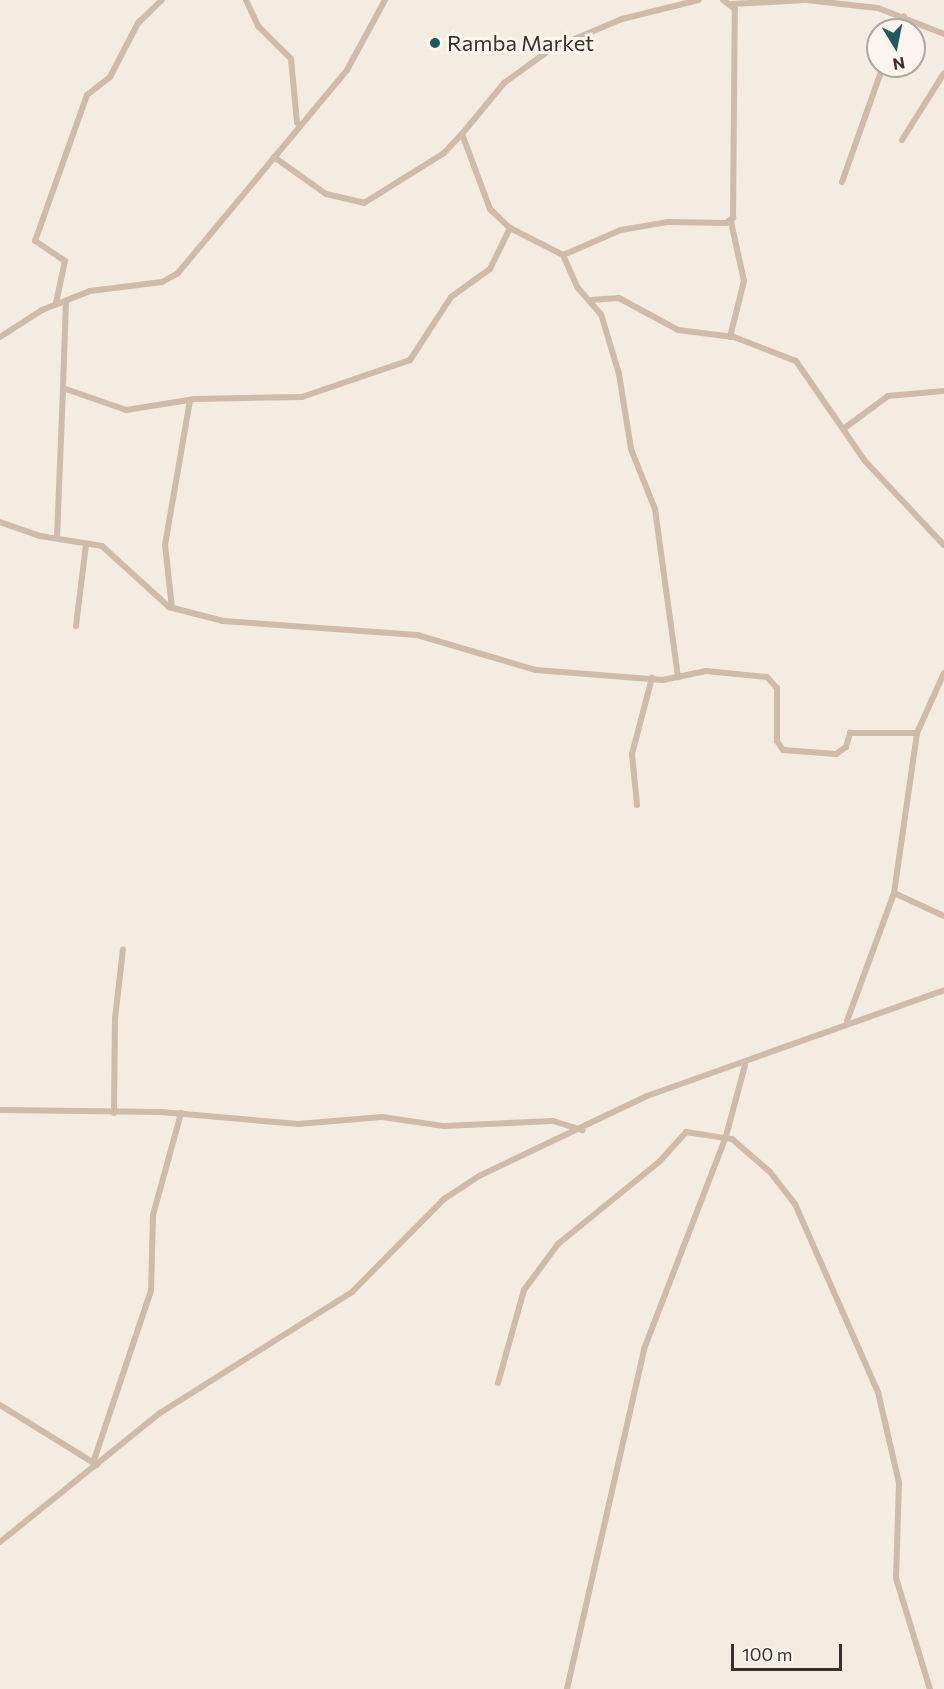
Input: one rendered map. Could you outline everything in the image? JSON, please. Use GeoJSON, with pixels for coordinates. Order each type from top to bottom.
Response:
{"type":"FeatureCollection","features":[{"type":"Feature","properties":{"kind":"street"},"geometry":{"type":"LineString","coordinates":[[56,303],[65,261],[35,241],[85,100],[110,77],[138,23],[162,0]]}},
{"type":"Feature","properties":{"kind":"street"},"geometry":{"type":"LineString","coordinates":[[246,0],[258,26],[291,59],[297,124]]}},
{"type":"Feature","properties":{"kind":"street"},"geometry":{"type":"LineString","coordinates":[[0,337],[56,303],[101,288],[171,279],[274,157],[297,124],[348,69],[385,0]]}},
{"type":"Feature","properties":{"kind":"street"},"geometry":{"type":"LineString","coordinates":[[274,157],[326,194],[364,203],[444,153],[504,83],[551,49],[622,19],[699,0]]}},
{"type":"Feature","properties":{"kind":"street"},"geometry":{"type":"LineString","coordinates":[[723,0],[731,4],[741,2],[844,3],[904,15],[944,34]]}},
{"type":"Feature","properties":{"kind":"street"},"geometry":{"type":"LineString","coordinates":[[730,337],[744,281],[731,222],[735,145],[731,4]]}},
{"type":"Feature","properties":{"kind":"street"},"geometry":{"type":"LineString","coordinates":[[902,140],[944,74]]}},
{"type":"Feature","properties":{"kind":"street"},"geometry":{"type":"LineString","coordinates":[[842,182],[880,78]]}},
{"type":"Feature","properties":{"kind":"street"},"geometry":{"type":"LineString","coordinates":[[462,134],[482,196],[510,228],[563,255],[578,288],[591,300],[607,330],[631,428],[631,449],[654,504],[678,677]]}},
{"type":"Feature","properties":{"kind":"street"},"geometry":{"type":"LineString","coordinates":[[563,255],[621,230],[731,222]]}},
{"type":"Feature","properties":{"kind":"street"},"geometry":{"type":"LineString","coordinates":[[63,388],[122,410],[190,400],[302,397],[406,362],[451,297],[490,268],[510,228]]}},
{"type":"Feature","properties":{"kind":"street"},"geometry":{"type":"LineString","coordinates":[[591,300],[619,298],[678,330],[730,337],[796,361],[846,427],[876,474],[944,545]]}},
{"type":"Feature","properties":{"kind":"street"},"geometry":{"type":"LineString","coordinates":[[57,538],[66,300]]}},
{"type":"Feature","properties":{"kind":"street"},"geometry":{"type":"LineString","coordinates":[[846,427],[888,396],[944,391]]}},
{"type":"Feature","properties":{"kind":"street"},"geometry":{"type":"LineString","coordinates":[[172,608],[165,545],[190,400]]}},
{"type":"Feature","properties":{"kind":"street"},"geometry":{"type":"LineString","coordinates":[[0,523],[112,552],[172,608],[250,625],[417,635],[531,669],[652,678],[678,677],[712,671],[772,680],[778,695],[777,741],[783,750],[836,754],[846,747],[850,733],[917,733]]}},
{"type":"Feature","properties":{"kind":"street"},"geometry":{"type":"LineString","coordinates":[[76,626],[86,544]]}},
{"type":"Feature","properties":{"kind":"street"},"geometry":{"type":"LineString","coordinates":[[847,1021],[894,893],[907,831],[917,733],[944,673]]}},
{"type":"Feature","properties":{"kind":"street"},"geometry":{"type":"LineString","coordinates":[[637,805],[632,754],[652,678]]}},
{"type":"Feature","properties":{"kind":"street"},"geometry":{"type":"LineString","coordinates":[[894,893],[944,915]]}},
{"type":"Feature","properties":{"kind":"street"},"geometry":{"type":"LineString","coordinates":[[114,1113],[115,1020],[123,949]]}},
{"type":"Feature","properties":{"kind":"street"},"geometry":{"type":"LineString","coordinates":[[0,1542],[160,1413],[352,1292],[458,1189],[582,1130],[647,1096],[745,1065],[847,1021],[944,990]]}},
{"type":"Feature","properties":{"kind":"street"},"geometry":{"type":"LineString","coordinates":[[567,1689],[644,1349],[726,1136],[745,1065]]}},
{"type":"Feature","properties":{"kind":"street"},"geometry":{"type":"LineString","coordinates":[[0,1110],[181,1113],[298,1124],[366,1118],[444,1126],[554,1121],[582,1130]]}},
{"type":"Feature","properties":{"kind":"street"},"geometry":{"type":"LineString","coordinates":[[95,1464],[151,1291],[153,1215],[181,1113]]}},
{"type":"Feature","properties":{"kind":"street"},"geometry":{"type":"LineString","coordinates":[[498,1383],[524,1290],[558,1244],[660,1161],[686,1132],[726,1136],[770,1172],[795,1204],[878,1392],[899,1483],[896,1578],[930,1689]]}},
{"type":"Feature","properties":{"kind":"street"},"geometry":{"type":"LineString","coordinates":[[0,1405],[95,1464]]}},
{"type":"Feature","properties":{"kind":"place","name":"Ramba Market"},"geometry":{"type":"Point","coordinates":[435,43]}}]}
